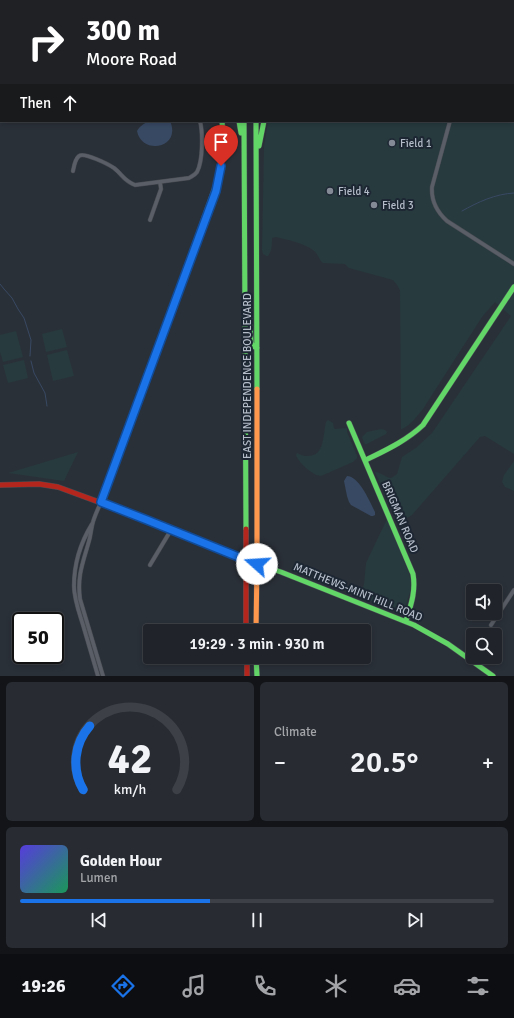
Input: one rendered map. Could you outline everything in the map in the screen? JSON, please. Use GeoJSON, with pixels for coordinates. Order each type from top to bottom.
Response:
{"type":"FeatureCollection","features":[{"type":"Feature","properties":{"kind":"main road"},"geometry":{"type":"LineString","coordinates":[[101,502],[216,191],[221,169],[223,149],[222,122]]}},
{"type":"Feature","properties":{"kind":"main road"},"geometry":{"type":"LineString","coordinates":[[239,122],[244,151]]}},
{"type":"Feature","properties":{"kind":"main road","name":"EAST INDEPENDENCE BOULEVARD"},"geometry":{"type":"LineString","coordinates":[[244,122],[246,624]]}},
{"type":"Feature","properties":{"kind":"main road","name":"EAST INDEPENDENCE BOULEVARD"},"geometry":{"type":"LineString","coordinates":[[256,122],[256,624]]}},
{"type":"Feature","properties":{"kind":"main road"},"geometry":{"type":"LineString","coordinates":[[256,164],[264,122]]}},
{"type":"Feature","properties":{"kind":"main road"},"geometry":{"type":"LineString","coordinates":[[366,460],[404,441],[423,425],[514,287]]}},
{"type":"Feature","properties":{"kind":"main road"},"geometry":{"type":"LineString","coordinates":[[244,291],[250,324],[251,342],[253,346],[257,348]]}},
{"type":"Feature","properties":{"kind":"main road","name":"BRIGMAN ROAD"},"geometry":{"type":"LineString","coordinates":[[350,423],[413,574],[415,585],[414,594],[406,621]]}},
{"type":"Feature","properties":{"kind":"main road","name":"MATTHEWS-MINT HILL ROAD"},"geometry":{"type":"LineString","coordinates":[[0,485],[39,484],[58,487],[101,502],[246,560],[281,572],[406,621],[429,632],[494,676]]}},
{"type":"Feature","properties":{"kind":"main road"},"geometry":{"type":"LineString","coordinates":[[246,664],[247,676]]}},
{"type":"Feature","properties":{"kind":"main road"},"geometry":{"type":"LineString","coordinates":[[256,664],[257,676]]}},
{"type":"Feature","properties":{"kind":"street"},"geometry":{"type":"LineString","coordinates":[[73,171],[76,160],[83,154],[113,167],[128,182],[135,185],[189,178],[196,174],[200,166],[202,145],[200,122]]}},
{"type":"Feature","properties":{"kind":"street"},"geometry":{"type":"LineString","coordinates":[[450,122],[432,187],[432,195],[435,206],[438,212],[447,221],[514,264]]}},
{"type":"Feature","properties":{"kind":"street"},"geometry":{"type":"LineString","coordinates":[[150,220],[161,189],[160,182]]}},
{"type":"Feature","properties":{"kind":"street"},"geometry":{"type":"LineString","coordinates":[[101,502],[82,560],[79,590],[80,599],[103,676]]}},
{"type":"Feature","properties":{"kind":"street"},"geometry":{"type":"LineString","coordinates":[[94,521],[88,531],[78,557],[74,587],[76,604],[98,676]]}},
{"type":"Feature","properties":{"kind":"street"},"geometry":{"type":"LineString","coordinates":[[150,565],[171,530]]}},
{"type":"Feature","properties":{"kind":"street"},"geometry":{"type":"LineString","coordinates":[[491,625],[514,590]]}},
{"type":"Feature","properties":{"kind":"green space"},"geometry":{"type":"Polygon","coordinates":[[[268,122],[514,122],[514,454],[485,436],[480,437],[412,515],[402,521],[398,521],[395,517],[375,472],[391,478],[397,474],[402,457],[417,447],[432,433],[511,316],[495,302],[482,317],[423,409],[411,423],[401,429],[400,290],[393,280],[349,268],[345,264],[323,263],[315,251],[305,245],[276,237],[272,238],[271,250],[268,256],[263,254],[264,147],[268,122]]]}},
{"type":"Feature","properties":{"kind":"green space"},"geometry":{"type":"Polygon","coordinates":[[[62,329],[67,347],[46,352],[42,334],[62,329]]]}},
{"type":"Feature","properties":{"kind":"green space"},"geometry":{"type":"Polygon","coordinates":[[[16,331],[23,357],[3,362],[0,352],[0,335],[16,331]]]}},
{"type":"Feature","properties":{"kind":"green space"},"geometry":{"type":"Polygon","coordinates":[[[67,350],[74,376],[53,381],[47,355],[67,350]]]}},
{"type":"Feature","properties":{"kind":"green space"},"geometry":{"type":"Polygon","coordinates":[[[24,360],[28,378],[8,383],[3,365],[24,360]]]}},
{"type":"Feature","properties":{"kind":"green space"},"geometry":{"type":"Polygon","coordinates":[[[328,420],[333,423],[335,429],[347,428],[347,432],[357,458],[353,462],[321,476],[314,474],[306,468],[296,455],[297,453],[305,456],[312,456],[317,453],[322,444],[326,422],[328,420]]]}},
{"type":"Feature","properties":{"kind":"green space"},"geometry":{"type":"Polygon","coordinates":[[[381,429],[387,432],[386,434],[365,444],[362,437],[367,432],[381,429]]]}},
{"type":"Feature","properties":{"kind":"green space"},"geometry":{"type":"Polygon","coordinates":[[[78,452],[64,481],[8,473],[78,452]]]}},
{"type":"Feature","properties":{"kind":"green space"},"geometry":{"type":"Polygon","coordinates":[[[514,461],[514,491],[505,487],[502,482],[504,475],[514,461]]]}},
{"type":"Feature","properties":{"kind":"green space"},"geometry":{"type":"Polygon","coordinates":[[[387,519],[409,573],[411,583],[410,592],[405,608],[402,612],[360,597],[364,584],[366,563],[387,519]]]}},
{"type":"Feature","properties":{"kind":"water"},"geometry":{"type":"Polygon","coordinates":[[[170,122],[172,130],[171,137],[166,143],[160,146],[146,144],[140,139],[137,131],[146,123],[170,122]]]}},
{"type":"Feature","properties":{"kind":"water"},"geometry":{"type":"Polygon","coordinates":[[[347,476],[356,480],[364,490],[375,512],[375,515],[371,516],[351,505],[347,496],[344,481],[347,476]]]}},
{"type":"Feature","properties":{"kind":"waterway"},"geometry":{"type":"LineString","coordinates":[[462,211],[487,199],[514,193]]}},
{"type":"Feature","properties":{"kind":"waterway"},"geometry":{"type":"LineString","coordinates":[[0,284],[12,298],[24,318],[31,340],[30,356]]}},
{"type":"Feature","properties":{"kind":"waterway"},"geometry":{"type":"LineString","coordinates":[[31,361],[34,373],[45,393],[47,406]]}},
{"type":"Feature","properties":{"kind":"traffic: fast"},"geometry":{"type":"LineString","coordinates":[[163,333],[217,182],[222,152],[222,122]]}},
{"type":"Feature","properties":{"kind":"traffic: fast"},"geometry":{"type":"LineString","coordinates":[[239,122],[241,133]]}},
{"type":"Feature","properties":{"kind":"traffic: fast"},"geometry":{"type":"LineString","coordinates":[[244,122],[246,529]]}},
{"type":"Feature","properties":{"kind":"traffic: fast"},"geometry":{"type":"LineString","coordinates":[[256,122],[257,389]]}},
{"type":"Feature","properties":{"kind":"traffic: fast"},"geometry":{"type":"LineString","coordinates":[[259,146],[264,122]]}},
{"type":"Feature","properties":{"kind":"traffic: fast"},"geometry":{"type":"LineString","coordinates":[[366,460],[403,440],[423,425],[514,287]]}},
{"type":"Feature","properties":{"kind":"traffic: fast"},"geometry":{"type":"LineString","coordinates":[[248,311],[251,343],[257,348]]}},
{"type":"Feature","properties":{"kind":"traffic: fast"},"geometry":{"type":"LineString","coordinates":[[349,423],[413,574],[413,592],[406,621]]}},
{"type":"Feature","properties":{"kind":"traffic: fast"},"geometry":{"type":"LineString","coordinates":[[118,509],[414,625],[448,644],[493,676]]}},
{"type":"Feature","properties":{"kind":"traffic: fast"},"geometry":{"type":"LineString","coordinates":[[256,664],[257,676]]}},
{"type":"Feature","properties":{"kind":"traffic: slow"},"geometry":{"type":"LineString","coordinates":[[101,502],[163,333]]}},
{"type":"Feature","properties":{"kind":"traffic: slow"},"geometry":{"type":"LineString","coordinates":[[256,624],[257,389]]}},
{"type":"Feature","properties":{"kind":"traffic: jam"},"geometry":{"type":"LineString","coordinates":[[0,485],[39,484],[58,487],[118,509]]}},
{"type":"Feature","properties":{"kind":"traffic: jam"},"geometry":{"type":"LineString","coordinates":[[246,529],[246,624]]}},
{"type":"Feature","properties":{"kind":"traffic: jam"},"geometry":{"type":"LineString","coordinates":[[247,664],[247,676]]}},
{"type":"Feature","properties":{"kind":"place","name":"Field 1"},"geometry":{"type":"Point","coordinates":[392,143]}},
{"type":"Feature","properties":{"kind":"place","name":"Field 4"},"geometry":{"type":"Point","coordinates":[330,191]}},
{"type":"Feature","properties":{"kind":"place","name":"Field 3"},"geometry":{"type":"Point","coordinates":[374,205]}},
{"type":"Feature","properties":{"kind":"route"},"geometry":{"type":"LineString","coordinates":[[221,166],[216,191],[101,502],[257,564]]}}]}
